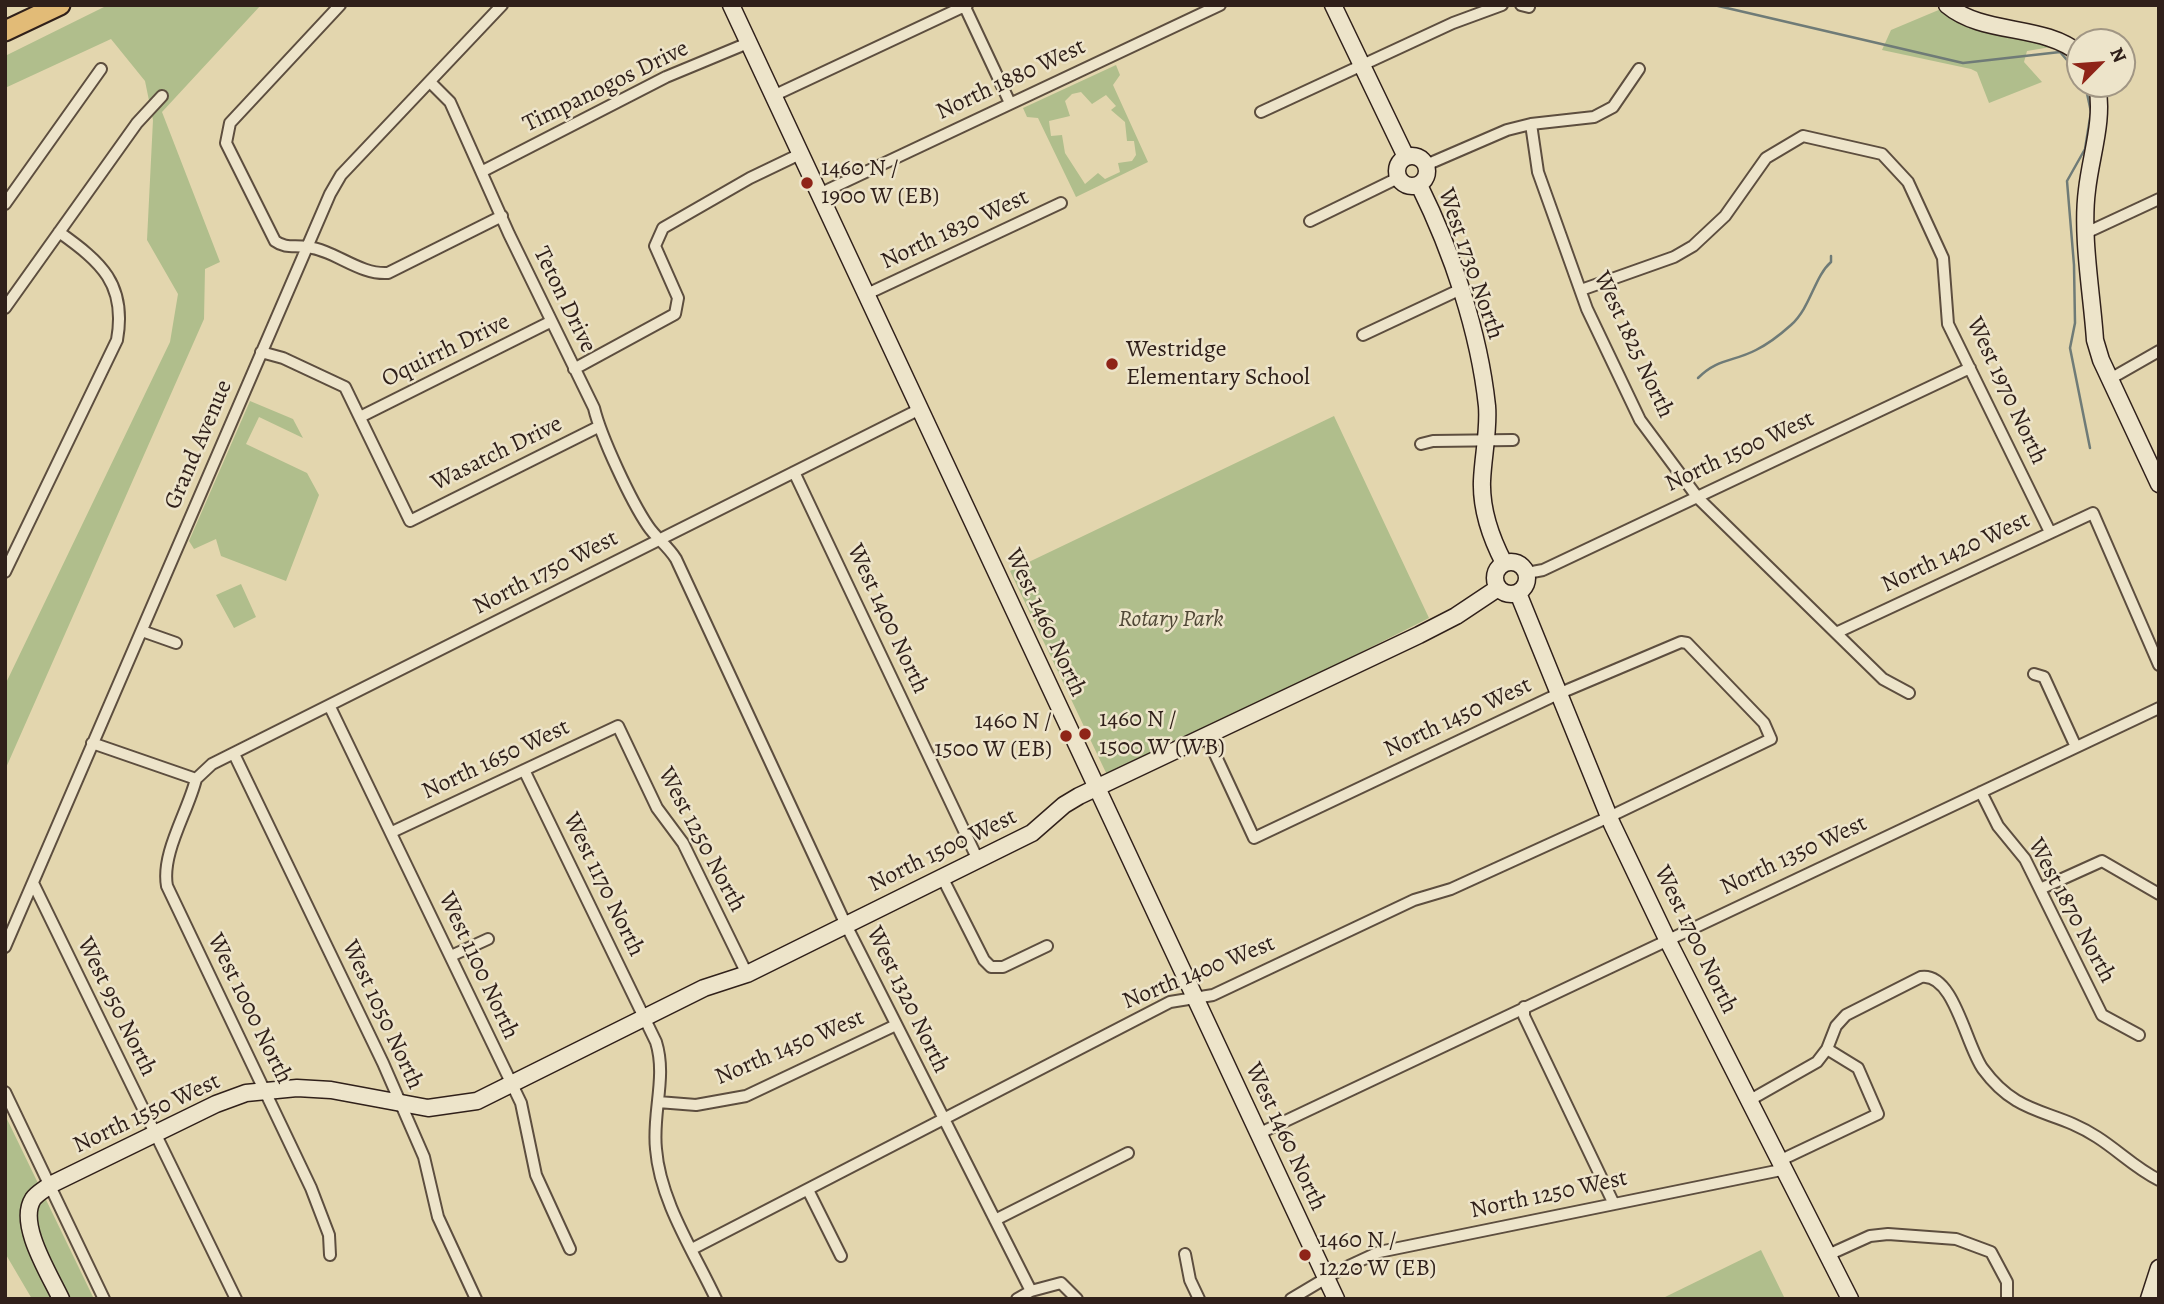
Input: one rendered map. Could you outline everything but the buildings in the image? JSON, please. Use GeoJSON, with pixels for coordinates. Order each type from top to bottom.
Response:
{"type":"FeatureCollection","features":[{"type":"Feature","properties":{"kind":"highway"},"geometry":{"type":"LineString","coordinates":[[5,30],[60,5]]}},
{"type":"Feature","properties":{"kind":"street"},"geometry":{"type":"LineString","coordinates":[[340,5],[230,122],[225,135],[272,238],[283,246],[307,247],[371,272],[387,273],[502,216]]}},
{"type":"Feature","properties":{"kind":"street","name":"West 1460 North"},"geometry":{"type":"LineString","coordinates":[[731,5],[1336,1299]]}},
{"type":"Feature","properties":{"kind":"street","name":"North 1880 West"},"geometry":{"type":"LineString","coordinates":[[820,194],[1220,5]]}},
{"type":"Feature","properties":{"kind":"street"},"geometry":{"type":"LineString","coordinates":[[1333,5],[1406,157]]}},
{"type":"Feature","properties":{"kind":"street"},"geometry":{"type":"LineString","coordinates":[[1261,112],[1453,23],[1502,5]]}},
{"type":"Feature","properties":{"kind":"street"},"geometry":{"type":"LineString","coordinates":[[1947,5],[1971,18],[2066,46]]}},
{"type":"Feature","properties":{"kind":"street","name":"Grand Avenue"},"geometry":{"type":"LineString","coordinates":[[5,947],[34,885],[92,743],[261,352],[341,175],[500,6]]}},
{"type":"Feature","properties":{"kind":"street"},"geometry":{"type":"LineString","coordinates":[[773,96],[965,6],[1010,103]]}},
{"type":"Feature","properties":{"kind":"street","name":"Timpanogos Drive"},"geometry":{"type":"LineString","coordinates":[[483,170],[666,77],[748,44]]}},
{"type":"Feature","properties":{"kind":"street"},"geometry":{"type":"LineString","coordinates":[[6,201],[101,69]]}},
{"type":"Feature","properties":{"kind":"street"},"geometry":{"type":"LineString","coordinates":[[1426,165],[1507,130],[1531,124],[1594,117],[1613,107],[1639,69]]}},
{"type":"Feature","properties":{"kind":"street","name":"Teton Drive"},"geometry":{"type":"LineString","coordinates":[[430,82],[450,102],[550,322],[594,408],[598,427],[648,527],[660,538]]}},
{"type":"Feature","properties":{"kind":"street"},"geometry":{"type":"LineString","coordinates":[[5,309],[136,123],[163,96]]}},
{"type":"Feature","properties":{"kind":"street"},"geometry":{"type":"LineString","coordinates":[[2099,98],[2097,140],[2087,191],[2095,340],[2110,379],[2159,484]]}},
{"type":"Feature","properties":{"kind":"street","name":"West 1825 North"},"geometry":{"type":"LineString","coordinates":[[1531,124],[1538,172],[1581,290],[1640,420],[1698,498],[1838,632],[1883,679],[1909,693]]}},
{"type":"Feature","properties":{"kind":"street","name":"West 1970 North"},"geometry":{"type":"LineString","coordinates":[[1581,290],[1674,257],[1693,246],[1725,216],[1766,158],[1803,135],[1882,154],[1908,182],[1943,258],[1948,324],[2050,532]]}},
{"type":"Feature","properties":{"kind":"street"},"geometry":{"type":"LineString","coordinates":[[574,369],[669,320],[677,309],[678,298],[656,250],[656,239],[663,228],[750,178],[800,154]]}},
{"type":"Feature","properties":{"kind":"street"},"geometry":{"type":"LineString","coordinates":[[1406,157],[1417,157],[1426,165],[1427,177],[1419,185],[1407,186],[1398,178],[1398,166],[1406,157]]}},
{"type":"Feature","properties":{"kind":"street"},"geometry":{"type":"LineString","coordinates":[[1310,221],[1398,178]]}},
{"type":"Feature","properties":{"kind":"street","name":"West 1730 North"},"geometry":{"type":"LineString","coordinates":[[1419,185],[1473,331],[1487,408],[1482,485],[1491,537],[1504,563]]}},
{"type":"Feature","properties":{"kind":"street"},"geometry":{"type":"LineString","coordinates":[[2088,232],[2159,198]]}},
{"type":"Feature","properties":{"kind":"street","name":"North 1830 West"},"geometry":{"type":"LineString","coordinates":[[867,294],[1061,203]]}},
{"type":"Feature","properties":{"kind":"street"},"geometry":{"type":"LineString","coordinates":[[5,572],[117,340],[121,317],[108,275],[94,258],[59,232]]}},
{"type":"Feature","properties":{"kind":"street"},"geometry":{"type":"LineString","coordinates":[[1363,335],[1459,290]]}},
{"type":"Feature","properties":{"kind":"street","name":"Oquirrh Drive"},"geometry":{"type":"LineString","coordinates":[[360,417],[550,322]]}},
{"type":"Feature","properties":{"kind":"street"},"geometry":{"type":"LineString","coordinates":[[2110,379],[2159,351]]}},
{"type":"Feature","properties":{"kind":"street"},"geometry":{"type":"LineString","coordinates":[[261,352],[283,358],[339,382],[347,391],[360,417]]}},
{"type":"Feature","properties":{"kind":"street","name":"North 1500 West"},"geometry":{"type":"LineString","coordinates":[[1527,573],[1543,570],[1970,368]]}},
{"type":"Feature","properties":{"kind":"street","name":"North 1750 West"},"geometry":{"type":"LineString","coordinates":[[196,779],[212,764],[920,409]]}},
{"type":"Feature","properties":{"kind":"street","name":"Wasatch Drive"},"geometry":{"type":"LineString","coordinates":[[360,417],[410,521],[598,427]]}},
{"type":"Feature","properties":{"kind":"street"},"geometry":{"type":"LineString","coordinates":[[1421,444],[1433,441],[1513,440]]}},
{"type":"Feature","properties":{"kind":"street","name":"West 1400 North"},"geometry":{"type":"LineString","coordinates":[[794,472],[978,860]]}},
{"type":"Feature","properties":{"kind":"street","name":"North 1420 West"},"geometry":{"type":"LineString","coordinates":[[1838,632],[2093,513],[2159,665]]}},
{"type":"Feature","properties":{"kind":"street","name":"West 1320 North"},"geometry":{"type":"LineString","coordinates":[[660,538],[676,559],[846,925],[1031,1291]]}},
{"type":"Feature","properties":{"kind":"street"},"geometry":{"type":"LineString","coordinates":[[1515,562],[1527,573],[1526,585],[1518,593],[1507,594],[1498,588],[1496,571],[1504,563],[1515,562]]}},
{"type":"Feature","properties":{"kind":"street","name":"North 1500 West"},"geometry":{"type":"LineString","coordinates":[[512,1085],[704,988],[747,974],[1032,833],[1064,805],[1428,631],[1498,588]]}},
{"type":"Feature","properties":{"kind":"street","name":"West 1700 North"},"geometry":{"type":"LineString","coordinates":[[1518,593],[1609,817],[1667,939],[1850,1299]]}},
{"type":"Feature","properties":{"kind":"street"},"geometry":{"type":"LineString","coordinates":[[142,631],[176,643]]}},
{"type":"Feature","properties":{"kind":"street","name":"North 1450 West"},"geometry":{"type":"LineString","coordinates":[[1207,737],[1254,838],[1558,694],[1681,642],[1687,643],[1764,723],[1771,739]]}},
{"type":"Feature","properties":{"kind":"street"},"geometry":{"type":"LineString","coordinates":[[2034,674],[2043,677],[2076,747]]}},
{"type":"Feature","properties":{"kind":"street","name":"West 1100 North"},"geometry":{"type":"LineString","coordinates":[[330,707],[512,1085],[526,1119],[536,1175],[570,1249]]}},
{"type":"Feature","properties":{"kind":"street","name":"North 1350 West"},"geometry":{"type":"LineString","coordinates":[[1258,1134],[2159,708]]}},
{"type":"Feature","properties":{"kind":"street","name":"North 1650 West"},"geometry":{"type":"LineString","coordinates":[[392,832],[618,726]]}},
{"type":"Feature","properties":{"kind":"street","name":"West 1250 North"},"geometry":{"type":"LineString","coordinates":[[618,726],[657,808],[683,843],[747,974]]}},
{"type":"Feature","properties":{"kind":"street","name":"North 1400 West"},"geometry":{"type":"LineString","coordinates":[[692,1249],[1170,1002],[1213,995],[1414,900],[1451,889],[1609,817],[1771,739]]}},
{"type":"Feature","properties":{"kind":"street"},"geometry":{"type":"LineString","coordinates":[[92,743],[196,779]]}},
{"type":"Feature","properties":{"kind":"street","name":"West 1050 North"},"geometry":{"type":"LineString","coordinates":[[234,754],[383,1063],[424,1157],[438,1217],[476,1299]]}},
{"type":"Feature","properties":{"kind":"street","name":"West 1170 North"},"geometry":{"type":"LineString","coordinates":[[524,770],[660,1055],[654,1132],[658,1167],[666,1194],[716,1299]]}},
{"type":"Feature","properties":{"kind":"street","name":"West 1000 North"},"geometry":{"type":"LineString","coordinates":[[196,779],[189,807],[165,866],[167,886],[319,1206],[329,1235],[330,1255]]}},
{"type":"Feature","properties":{"kind":"street","name":"West 1870 North"},"geometry":{"type":"LineString","coordinates":[[1981,792],[1998,826],[2025,859],[2102,1015],[2139,1035]]}},
{"type":"Feature","properties":{"kind":"street"},"geometry":{"type":"LineString","coordinates":[[2040,889],[2102,861],[2159,894]]}},
{"type":"Feature","properties":{"kind":"street"},"geometry":{"type":"LineString","coordinates":[[942,877],[984,960],[991,967],[1003,967],[1046,946]]}},
{"type":"Feature","properties":{"kind":"street","name":"West 950 North"},"geometry":{"type":"LineString","coordinates":[[34,885],[236,1299]]}},
{"type":"Feature","properties":{"kind":"street"},"geometry":{"type":"LineString","coordinates":[[451,957],[488,939]]}},
{"type":"Feature","properties":{"kind":"street"},"geometry":{"type":"LineString","coordinates":[[1750,1100],[1809,1069],[1827,1049],[1836,1026],[1846,1015],[1921,977],[1931,976],[1945,985],[1978,1061],[2004,1092],[2032,1111],[2080,1127],[2096,1136],[2127,1162],[2159,1180]]}},
{"type":"Feature","properties":{"kind":"street"},"geometry":{"type":"LineString","coordinates":[[1524,1007],[1524,1016],[1614,1202]]}},
{"type":"Feature","properties":{"kind":"street","name":"North 1450 West"},"geometry":{"type":"LineString","coordinates":[[658,1102],[704,1105],[746,1096],[896,1025]]}},
{"type":"Feature","properties":{"kind":"street","name":"North 1250 West"},"geometry":{"type":"LineString","coordinates":[[1291,1299],[1379,1252],[1783,1165],[1878,1114],[1858,1068],[1827,1049]]}},
{"type":"Feature","properties":{"kind":"street","name":"North 1550 West"},"geometry":{"type":"LineString","coordinates":[[50,1185],[216,1104],[265,1091],[331,1090],[428,1108],[477,1101],[512,1085]]}},
{"type":"Feature","properties":{"kind":"street"},"geometry":{"type":"LineString","coordinates":[[5,1092],[104,1299]]}},
{"type":"Feature","properties":{"kind":"street"},"geometry":{"type":"LineString","coordinates":[[995,1220],[1128,1153]]}},
{"type":"Feature","properties":{"kind":"street"},"geometry":{"type":"LineString","coordinates":[[50,1185],[33,1198],[27,1213],[30,1232],[61,1299]]}},
{"type":"Feature","properties":{"kind":"street"},"geometry":{"type":"LineString","coordinates":[[808,1190],[841,1256]]}},
{"type":"Feature","properties":{"kind":"street"},"geometry":{"type":"LineString","coordinates":[[1829,1255],[1870,1236],[1942,1236],[1975,1244],[1991,1252],[2007,1282],[2007,1299]]}},
{"type":"Feature","properties":{"kind":"street"},"geometry":{"type":"LineString","coordinates":[[1185,1254],[1190,1280],[1199,1299]]}},
{"type":"Feature","properties":{"kind":"street"},"geometry":{"type":"LineString","coordinates":[[2149,1299],[2159,1268]]}},
{"type":"Feature","properties":{"kind":"street"},"geometry":{"type":"LineString","coordinates":[[1017,1299],[1031,1291],[1054,1284],[1065,1285],[1077,1299]]}},
{"type":"Feature","properties":{"kind":"green space"},"geometry":{"type":"Polygon","coordinates":[[[108,5],[261,5],[162,112],[220,262],[205,269],[204,319],[5,770],[5,685],[170,342],[178,294],[147,240],[153,120],[145,81],[111,39],[5,88],[5,56],[108,5]]]}},
{"type":"Feature","properties":{"kind":"green space"},"geometry":{"type":"Polygon","coordinates":[[[1941,9],[2051,47],[2027,51],[2024,62],[2042,82],[1989,103],[1977,72],[1971,69],[1882,50],[1891,30],[1941,9]]]}},
{"type":"Feature","properties":{"kind":"green space"},"geometry":{"type":"Polygon","coordinates":[[[1116,65],[1120,75],[1113,85],[1148,162],[1076,197],[1038,118],[1027,117],[1023,108],[1116,65]],[[1081,92],[1072,94],[1065,101],[1070,116],[1049,121],[1051,136],[1062,135],[1065,153],[1085,184],[1098,173],[1105,179],[1120,172],[1118,163],[1132,161],[1136,155],[1134,141],[1127,141],[1125,122],[1111,110],[1116,106],[1106,95],[1092,104],[1081,92]]]}},
{"type":"Feature","properties":{"kind":"green space"},"geometry":{"type":"Polygon","coordinates":[[[250,401],[293,419],[303,438],[259,417],[246,444],[307,473],[319,495],[286,581],[221,556],[216,539],[194,549],[189,541],[250,401]]]}},
{"type":"Feature","properties":{"kind":"green space","name":"Rotary Park"},"geometry":{"type":"Polygon","coordinates":[[[1334,416],[1429,618],[1109,779],[1010,571],[1334,416]]]}},
{"type":"Feature","properties":{"kind":"green space"},"geometry":{"type":"Polygon","coordinates":[[[241,584],[256,617],[234,628],[216,595],[241,584]]]}},
{"type":"Feature","properties":{"kind":"green space"},"geometry":{"type":"Polygon","coordinates":[[[5,1115],[94,1299],[32,1299],[5,1253],[5,1115]]]}},
{"type":"Feature","properties":{"kind":"green space"},"geometry":{"type":"Polygon","coordinates":[[[1761,1250],[1785,1299],[1661,1299],[1761,1250]]]}},
{"type":"Feature","properties":{"kind":"waterway"},"geometry":{"type":"LineString","coordinates":[[1714,5],[1963,63],[2060,52],[2066,59]]}},
{"type":"Feature","properties":{"kind":"waterway"},"geometry":{"type":"LineString","coordinates":[[2088,98],[2091,112],[2085,149],[2067,181],[2074,265],[2075,323],[2070,348],[2090,448]]}},
{"type":"Feature","properties":{"kind":"waterway"},"geometry":{"type":"LineString","coordinates":[[1698,378],[1712,367],[1761,348],[1791,325],[1798,318],[1820,276],[1831,262],[1831,256]]}},
{"type":"Feature","properties":{"kind":"place","name":"1460 N / 1900 W (EB)"},"geometry":{"type":"Point","coordinates":[807,183]}},
{"type":"Feature","properties":{"kind":"place","name":"Westridge Elementary School"},"geometry":{"type":"Point","coordinates":[1112,364]}},
{"type":"Feature","properties":{"kind":"place","name":"1460 N / 1500 W (WB)"},"geometry":{"type":"Point","coordinates":[1085,734]}},
{"type":"Feature","properties":{"kind":"place","name":"1460 N / 1500 W (EB)"},"geometry":{"type":"Point","coordinates":[1066,736]}},
{"type":"Feature","properties":{"kind":"place","name":"1460 N / 1220 W (EB)"},"geometry":{"type":"Point","coordinates":[1305,1255]}}]}
